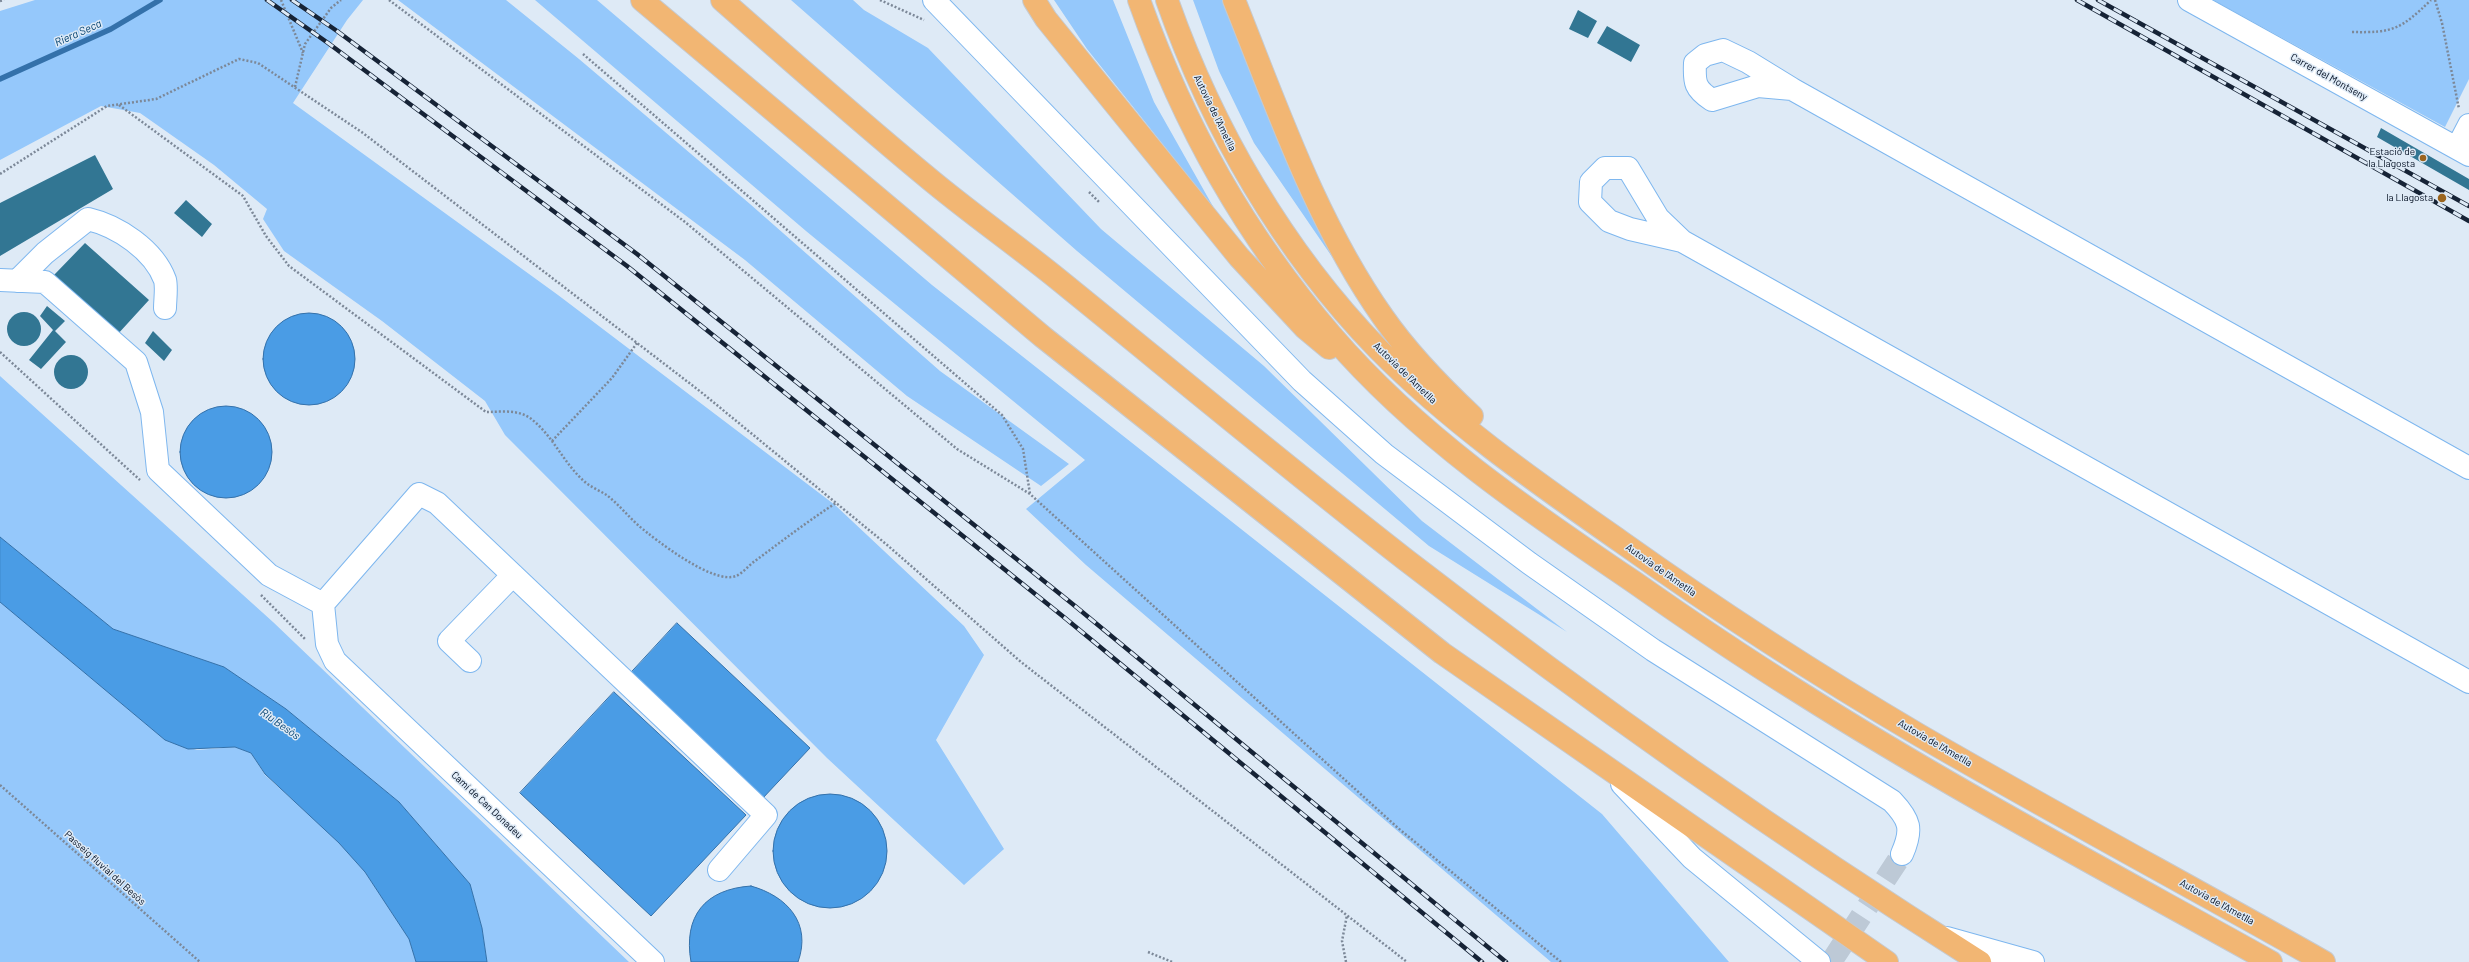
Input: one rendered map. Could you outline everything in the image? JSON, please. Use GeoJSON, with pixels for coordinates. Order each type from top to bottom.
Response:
{"type":"FeatureCollection","features":[{"type":"Feature","properties":{"kind":"highway"},"geometry":{"type":"LineString","coordinates":[[642,0],[806,140],[1062,352],[1442,653],[1612,773],[1886,962]]}},
{"type":"Feature","properties":{"kind":"highway"},"geometry":{"type":"LineString","coordinates":[[722,0],[929,179],[1057,278],[1186,385],[1410,563],[1625,723],[1830,866],[1980,962]]}},
{"type":"Feature","properties":{"kind":"highway"},"geometry":{"type":"LineString","coordinates":[[1034,0],[1046,19],[1239,257],[1305,328],[1457,455],[1573,541],[1799,692],[1905,756],[2271,962]]}},
{"type":"Feature","properties":{"kind":"highway"},"geometry":{"type":"LineString","coordinates":[[1139,0],[1156,48],[1183,110],[1214,171],[1251,230],[1291,286],[1334,339],[1407,412]]}},
{"type":"Feature","properties":{"kind":"highway","name":"Autovia de l'Ametlla"},"geometry":{"type":"LineString","coordinates":[[1167,0],[1193,67],[1226,136],[1254,186],[1291,243],[1334,298],[1377,347],[1427,395],[1477,438],[1550,492],[1689,590],[1912,730],[2324,962]]}},
{"type":"Feature","properties":{"kind":"highway"},"geometry":{"type":"LineString","coordinates":[[1234,0],[1310,184],[1357,278],[1384,318],[1432,375],[1550,492]]}},
{"type":"Feature","properties":{"kind":"street"},"geometry":{"type":"LineString","coordinates":[[934,0],[1302,381],[1384,454],[1529,563],[1653,650],[1892,801],[1904,814],[1909,826],[1907,842],[1902,854]]}},
{"type":"Feature","properties":{"kind":"street","name":"Carrer del Montseny"},"geometry":{"type":"LineString","coordinates":[[2189,0],[2465,140]]}},
{"type":"Feature","properties":{"kind":"street"},"geometry":{"type":"LineString","coordinates":[[1792,89],[2469,468]]}},
{"type":"Feature","properties":{"kind":"street"},"geometry":{"type":"LineString","coordinates":[[8,280],[88,219],[101,222],[148,251],[165,281],[165,308]]}},
{"type":"Feature","properties":{"kind":"street"},"geometry":{"type":"LineString","coordinates":[[1682,242],[2469,682]]}},
{"type":"Feature","properties":{"kind":"street"},"geometry":{"type":"LineString","coordinates":[[8,280],[44,282],[136,362],[152,412],[158,470],[269,575],[324,604],[419,494],[437,504],[766,815],[719,870]]}},
{"type":"Feature","properties":{"kind":"street"},"geometry":{"type":"LineString","coordinates":[[470,661],[449,641],[513,575]]}},
{"type":"Feature","properties":{"kind":"street","name":"Camí de Can Donadeu"},"geometry":{"type":"LineString","coordinates":[[324,604],[327,644],[335,661],[653,962]]}},
{"type":"Feature","properties":{"kind":"street"},"geometry":{"type":"LineString","coordinates":[[1612,773],[1692,858],[1819,962]]}},
{"type":"Feature","properties":{"kind":"street"},"geometry":{"type":"LineString","coordinates":[[1938,936],[2033,962]]}},
{"type":"Feature","properties":{"kind":"path"},"geometry":{"type":"LineString","coordinates":[[0,1],[4,0]]}},
{"type":"Feature","properties":{"kind":"path"},"geometry":{"type":"LineString","coordinates":[[281,0],[303,53]]}},
{"type":"Feature","properties":{"kind":"path"},"geometry":{"type":"LineString","coordinates":[[295,88],[306,44],[331,8],[342,0]]}},
{"type":"Feature","properties":{"kind":"path"},"geometry":{"type":"LineString","coordinates":[[388,0],[685,222],[957,449],[1030,494],[1398,828],[1561,962]]}},
{"type":"Feature","properties":{"kind":"path"},"geometry":{"type":"LineString","coordinates":[[2352,32],[2388,31],[2403,26],[2431,0]]}},
{"type":"Feature","properties":{"kind":"path"},"geometry":{"type":"LineString","coordinates":[[2435,0],[2442,23],[2465,140]]}},
{"type":"Feature","properties":{"kind":"path"},"geometry":{"type":"LineString","coordinates":[[583,54],[1002,415],[1022,449],[1030,494]]}},
{"type":"Feature","properties":{"kind":"path"},"geometry":{"type":"LineString","coordinates":[[0,174],[107,106],[156,99],[239,59],[258,63],[363,133],[701,392],[836,503],[1021,662],[1407,962]]}},
{"type":"Feature","properties":{"kind":"path"},"geometry":{"type":"LineString","coordinates":[[119,104],[244,196],[266,236],[289,266],[486,412],[516,412],[529,417],[552,441],[568,463],[586,482],[608,496],[639,526],[679,556],[708,572],[723,577],[736,576],[786,540],[804,524],[836,503]]}},
{"type":"Feature","properties":{"kind":"path"},"geometry":{"type":"LineString","coordinates":[[552,441],[612,378],[637,343]]}},
{"type":"Feature","properties":{"kind":"path","name":"Passeig fluvial del Besòs"},"geometry":{"type":"LineString","coordinates":[[0,785],[200,962]]}},
{"type":"Feature","properties":{"kind":"path"},"geometry":{"type":"LineString","coordinates":[[1346,962],[1342,940],[1347,915]]}},
{"type":"Feature","properties":{"kind":"path"},"geometry":{"type":"LineString","coordinates":[[1148,952],[1172,962]]}},
{"type":"Feature","properties":{"kind":"shaded area"},"geometry":{"type":"Polygon","coordinates":[[[35,0],[363,0],[347,20],[293,103],[558,295],[835,505],[964,626],[984,655],[936,740],[1004,849],[964,885],[827,758],[505,435],[485,401],[382,321],[284,251],[263,219],[267,209],[214,165],[140,113],[101,106],[0,160],[0,11],[35,0]]]}},
{"type":"Feature","properties":{"kind":"shaded area"},"geometry":{"type":"Polygon","coordinates":[[[398,0],[506,0],[579,59],[750,204],[940,371],[1069,464],[1041,486],[907,396],[745,260],[398,0]]]}},
{"type":"Feature","properties":{"kind":"shaded area"},"geometry":{"type":"Polygon","coordinates":[[[535,0],[597,0],[932,285],[1602,814],[1729,962],[1551,962],[1086,565],[1026,509],[1085,460],[806,231],[535,0]]]}},
{"type":"Feature","properties":{"kind":"shaded area"},"geometry":{"type":"Polygon","coordinates":[[[791,0],[853,0],[864,10],[928,48],[1101,229],[1264,366],[1422,521],[1567,632],[1429,546],[1077,251],[791,0]]]}},
{"type":"Feature","properties":{"kind":"shaded area"},"geometry":{"type":"Polygon","coordinates":[[[1054,0],[1113,0],[1154,102],[1215,210],[1087,49],[1054,0]]]}},
{"type":"Feature","properties":{"kind":"shaded area"},"geometry":{"type":"Polygon","coordinates":[[[1193,0],[1223,0],[1337,264],[1254,143],[1219,71],[1193,0]]]}},
{"type":"Feature","properties":{"kind":"shaded area"},"geometry":{"type":"Polygon","coordinates":[[[2213,0],[2469,0],[2469,79],[2445,127],[2213,0]]]}},
{"type":"Feature","properties":{"kind":"shaded area"},"geometry":{"type":"Polygon","coordinates":[[[0,376],[273,622],[629,962],[487,962],[482,928],[470,884],[399,802],[286,709],[224,667],[113,629],[0,537],[0,376]]]}},
{"type":"Feature","properties":{"kind":"shaded area"},"geometry":{"type":"Polygon","coordinates":[[[0,602],[165,740],[197,750],[235,747],[251,753],[265,775],[340,843],[365,872],[409,939],[416,962],[0,962],[0,602]]]}},
{"type":"Feature","properties":{"kind":"water"},"geometry":{"type":"Polygon","coordinates":[[[309,313],[327,316],[342,326],[352,341],[355,359],[352,377],[342,392],[327,402],[309,405],[291,402],[276,392],[266,377],[263,359],[266,341],[276,326],[291,316],[309,313]]]}},
{"type":"Feature","properties":{"kind":"water"},"geometry":{"type":"Polygon","coordinates":[[[226,406],[244,409],[259,419],[269,434],[272,452],[269,470],[259,485],[244,495],[226,498],[208,495],[193,485],[183,470],[180,452],[183,434],[193,419],[208,409],[226,406]]]}},
{"type":"Feature","properties":{"kind":"water","name":"Riu Besòs"},"geometry":{"type":"Polygon","coordinates":[[[0,537],[113,629],[224,667],[286,709],[399,802],[470,884],[482,928],[487,962],[416,962],[409,939],[365,872],[339,843],[265,774],[251,753],[235,747],[188,749],[165,740],[0,602],[0,537]]]}},
{"type":"Feature","properties":{"kind":"water"},"geometry":{"type":"Polygon","coordinates":[[[677,623],[810,748],[762,799],[629,675],[677,623]]]}},
{"type":"Feature","properties":{"kind":"water"},"geometry":{"type":"Polygon","coordinates":[[[614,692],[746,815],[651,916],[520,793],[614,692]]]}},
{"type":"Feature","properties":{"kind":"water"},"geometry":{"type":"Polygon","coordinates":[[[830,794],[852,798],[870,811],[883,829],[887,851],[883,873],[870,891],[852,904],[830,908],[808,904],[790,891],[777,873],[773,851],[777,829],[790,811],[808,798],[830,794]]]}},
{"type":"Feature","properties":{"kind":"water"},"geometry":{"type":"Polygon","coordinates":[[[751,886],[776,897],[793,913],[799,923],[802,935],[798,962],[691,962],[689,946],[691,931],[694,919],[701,908],[710,899],[721,893],[735,888],[751,886]]]}},
{"type":"Feature","properties":{"kind":"building"},"geometry":{"type":"Polygon","coordinates":[[[1578,10],[1597,21],[1588,38],[1569,29],[1578,10]]]}},
{"type":"Feature","properties":{"kind":"building"},"geometry":{"type":"Polygon","coordinates":[[[1607,26],[1640,45],[1631,62],[1597,43],[1607,26]]]}},
{"type":"Feature","properties":{"kind":"building","name":"Estació de la Llagosta"},"geometry":{"type":"Polygon","coordinates":[[[2381,128],[2469,179],[2469,190],[2377,137],[2381,128]]]}},
{"type":"Feature","properties":{"kind":"building"},"geometry":{"type":"Polygon","coordinates":[[[95,155],[113,189],[0,256],[0,203],[95,155]]]}},
{"type":"Feature","properties":{"kind":"building"},"geometry":{"type":"Polygon","coordinates":[[[186,200],[212,224],[202,237],[174,213],[186,200]]]}},
{"type":"Feature","properties":{"kind":"building"},"geometry":{"type":"Polygon","coordinates":[[[85,243],[149,300],[117,335],[54,275],[85,243]]]}},
{"type":"Feature","properties":{"kind":"building"},"geometry":{"type":"Polygon","coordinates":[[[47,306],[65,321],[55,331],[66,342],[41,369],[29,360],[53,330],[40,316],[47,306]]]}},
{"type":"Feature","properties":{"kind":"building"},"geometry":{"type":"Polygon","coordinates":[[[21,312],[27,312],[31,313],[38,319],[41,329],[40,336],[34,343],[27,346],[21,346],[17,345],[10,339],[7,332],[7,326],[8,322],[14,315],[21,312]]]}},
{"type":"Feature","properties":{"kind":"building"},"geometry":{"type":"Polygon","coordinates":[[[153,331],[172,350],[164,361],[145,343],[153,331]]]}},
{"type":"Feature","properties":{"kind":"building"},"geometry":{"type":"Polygon","coordinates":[[[68,355],[74,355],[78,356],[85,362],[88,372],[87,379],[81,386],[74,389],[68,389],[64,388],[57,382],[54,375],[54,369],[55,365],[61,358],[68,355]]]}},
{"type":"Feature","properties":{"kind":"waterway","name":"Riera Seca"},"geometry":{"type":"LineString","coordinates":[[0,79],[111,29],[160,0]]}},
{"type":"Feature","properties":{"kind":"tunnel"},"geometry":{"type":"LineString","coordinates":[[1831,962],[1902,854]]}},
{"type":"Feature","properties":{"kind":"railway"},"geometry":{"type":"LineString","coordinates":[[267,0],[328,43],[627,266],[1065,618],[1482,962]]}},
{"type":"Feature","properties":{"kind":"railway"},"geometry":{"type":"LineString","coordinates":[[292,0],[337,31],[637,254],[1075,606],[1506,962]]}},
{"type":"Feature","properties":{"kind":"railway"},"geometry":{"type":"LineString","coordinates":[[2077,0],[2469,221]]}},
{"type":"Feature","properties":{"kind":"railway"},"geometry":{"type":"LineString","coordinates":[[2098,0],[2469,206]]}},
{"type":"Feature","properties":{"kind":"place","name":"Estació de la Llagosta"},"geometry":{"type":"Point","coordinates":[2423,158]}},
{"type":"Feature","properties":{"kind":"place","name":"la Llagosta"},"geometry":{"type":"Point","coordinates":[2442,198]}}]}
